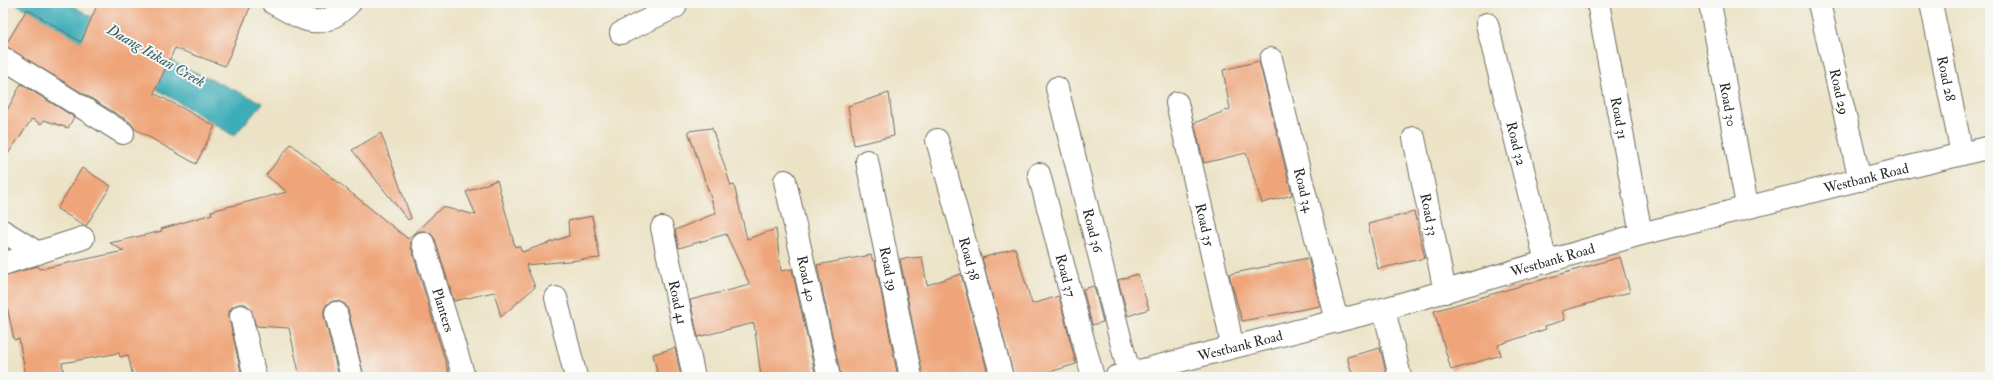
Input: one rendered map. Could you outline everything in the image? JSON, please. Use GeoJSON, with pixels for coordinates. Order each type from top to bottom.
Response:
{"type":"FeatureCollection","features":[{"type":"Feature","properties":{"kind":"street"},"geometry":{"type":"LineString","coordinates":[[273,3],[306,21],[326,22],[350,3]]}},
{"type":"Feature","properties":{"kind":"street","name":"Road 31"},"geometry":{"type":"LineString","coordinates":[[1598,3],[1641,234]]}},
{"type":"Feature","properties":{"kind":"street","name":"Road 30"},"geometry":{"type":"LineString","coordinates":[[1710,3],[1747,206]]}},
{"type":"Feature","properties":{"kind":"street","name":"Road 29"},"geometry":{"type":"LineString","coordinates":[[1819,3],[1860,180]]}},
{"type":"Feature","properties":{"kind":"street","name":"Road 28"},"geometry":{"type":"LineString","coordinates":[[1931,3],[1962,154]]}},
{"type":"Feature","properties":{"kind":"street"},"geometry":{"type":"LineString","coordinates":[[621,32],[678,4]]}},
{"type":"Feature","properties":{"kind":"street","name":"Road 32"},"geometry":{"type":"LineString","coordinates":[[1487,24],[1546,262]]}},
{"type":"Feature","properties":{"kind":"street"},"geometry":{"type":"LineString","coordinates":[[3,58],[124,133]]}},
{"type":"Feature","properties":{"kind":"street","name":"Road 34"},"geometry":{"type":"LineString","coordinates":[[1271,60],[1337,321]]}},
{"type":"Feature","properties":{"kind":"street","name":"Road 36"},"geometry":{"type":"LineString","coordinates":[[1056,88],[1122,375]]}},
{"type":"Feature","properties":{"kind":"street","name":"Road 35"},"geometry":{"type":"LineString","coordinates":[[1176,104],[1228,324],[1232,347]]}},
{"type":"Feature","properties":{"kind":"street","name":"Road 33"},"geometry":{"type":"LineString","coordinates":[[1414,138],[1445,292]]}},
{"type":"Feature","properties":{"kind":"street","name":"Road 38"},"geometry":{"type":"LineString","coordinates":[[938,140],[1002,377]]}},
{"type":"Feature","properties":{"kind":"street","name":"Westbank Road"},"geometry":{"type":"LineString","coordinates":[[1122,375],[1384,309],[1641,234],[1747,206],[1860,180],[1990,147]]}},
{"type":"Feature","properties":{"kind":"street","name":"Road 39"},"geometry":{"type":"LineString","coordinates":[[867,161],[911,377]]}},
{"type":"Feature","properties":{"kind":"street","name":"Road 37"},"geometry":{"type":"LineString","coordinates":[[1039,174],[1093,377]]}},
{"type":"Feature","properties":{"kind":"street","name":"Road 40"},"geometry":{"type":"LineString","coordinates":[[785,181],[829,377]]}},
{"type":"Feature","properties":{"kind":"street","name":"Road 41"},"geometry":{"type":"LineString","coordinates":[[662,228],[694,377]]}},
{"type":"Feature","properties":{"kind":"street"},"geometry":{"type":"LineString","coordinates":[[3,231],[38,253]]}},
{"type":"Feature","properties":{"kind":"street"},"geometry":{"type":"LineString","coordinates":[[3,264],[83,238]]}},
{"type":"Feature","properties":{"kind":"street","name":"Planters"},"geometry":{"type":"LineString","coordinates":[[423,243],[464,377]]}},
{"type":"Feature","properties":{"kind":"street"},"geometry":{"type":"LineString","coordinates":[[556,298],[576,377]]}},
{"type":"Feature","properties":{"kind":"street"},"geometry":{"type":"LineString","coordinates":[[1384,309],[1400,377]]}},
{"type":"Feature","properties":{"kind":"street"},"geometry":{"type":"LineString","coordinates":[[336,313],[352,377]]}},
{"type":"Feature","properties":{"kind":"street"},"geometry":{"type":"LineString","coordinates":[[241,316],[255,377]]}},
{"type":"Feature","properties":{"kind":"water","name":"Daang Itikan Creek"},"geometry":{"type":"Polygon","coordinates":[[[15,3],[68,3],[153,53],[263,103],[234,136],[15,3]]]}},
{"type":"Feature","properties":{"kind":"building"},"geometry":{"type":"Polygon","coordinates":[[[98,3],[252,3],[225,66],[175,48],[154,93],[215,126],[196,164],[135,129],[130,122],[5,46],[27,9],[81,42],[98,3]]]}},
{"type":"Feature","properties":{"kind":"building"},"geometry":{"type":"Polygon","coordinates":[[[1259,61],[1292,195],[1262,203],[1246,153],[1204,163],[1194,123],[1230,109],[1223,70],[1259,61]]]}},
{"type":"Feature","properties":{"kind":"building"},"geometry":{"type":"Polygon","coordinates":[[[21,84],[74,117],[68,128],[44,120],[41,124],[32,119],[3,161],[3,118],[21,84]]]}},
{"type":"Feature","properties":{"kind":"building"},"geometry":{"type":"Polygon","coordinates":[[[889,93],[894,136],[854,145],[848,106],[889,93]]]}},
{"type":"Feature","properties":{"kind":"building"},"geometry":{"type":"Polygon","coordinates":[[[712,128],[731,186],[734,185],[747,239],[776,229],[781,271],[792,269],[816,377],[761,377],[754,323],[698,337],[690,300],[750,285],[726,234],[679,248],[675,230],[716,213],[688,131],[712,128]]]}},
{"type":"Feature","properties":{"kind":"building"},"geometry":{"type":"Polygon","coordinates":[[[381,133],[411,218],[408,220],[352,150],[381,133]]]}},
{"type":"Feature","properties":{"kind":"building"},"geometry":{"type":"Polygon","coordinates":[[[291,144],[408,239],[442,207],[476,215],[466,192],[497,180],[515,247],[519,246],[522,252],[569,236],[568,221],[592,216],[600,258],[526,265],[535,287],[501,317],[494,292],[454,301],[435,239],[431,234],[425,231],[420,231],[414,234],[411,240],[411,247],[450,377],[364,377],[348,310],[345,304],[339,301],[333,301],[327,304],[324,310],[324,316],[339,377],[300,377],[289,328],[256,326],[250,308],[245,304],[239,304],[232,307],[229,312],[229,318],[242,377],[133,377],[128,355],[120,357],[119,353],[62,363],[65,377],[26,377],[19,339],[14,340],[3,287],[3,276],[38,266],[40,269],[124,251],[110,243],[162,231],[161,229],[212,214],[211,211],[287,192],[266,175],[291,144]]]}},
{"type":"Feature","properties":{"kind":"building"},"geometry":{"type":"Polygon","coordinates":[[[82,168],[111,186],[86,226],[57,209],[82,168]]]}},
{"type":"Feature","properties":{"kind":"building"},"geometry":{"type":"Polygon","coordinates":[[[1414,212],[1425,258],[1378,269],[1368,224],[1414,212]]]}},
{"type":"Feature","properties":{"kind":"building"},"geometry":{"type":"Polygon","coordinates":[[[1015,248],[1032,304],[1059,296],[1076,364],[1033,377],[1014,377],[982,258],[1015,248]]]}},
{"type":"Feature","properties":{"kind":"building"},"geometry":{"type":"Polygon","coordinates":[[[871,255],[873,261],[875,261],[898,377],[841,377],[817,265],[871,255]]]}},
{"type":"Feature","properties":{"kind":"building"},"geometry":{"type":"Polygon","coordinates":[[[922,257],[927,285],[961,274],[989,377],[923,377],[900,259],[922,257]]]}},
{"type":"Feature","properties":{"kind":"building"},"geometry":{"type":"Polygon","coordinates":[[[1620,257],[1630,292],[1562,311],[1565,320],[1545,326],[1546,329],[1498,345],[1501,355],[1451,370],[1434,311],[1620,257]]]}},
{"type":"Feature","properties":{"kind":"building"},"geometry":{"type":"Polygon","coordinates":[[[1308,258],[1320,306],[1242,321],[1229,274],[1308,258]]]}},
{"type":"Feature","properties":{"kind":"building"},"geometry":{"type":"Polygon","coordinates":[[[1138,274],[1149,309],[1128,316],[1118,280],[1138,274]]]}},
{"type":"Feature","properties":{"kind":"building"},"geometry":{"type":"Polygon","coordinates":[[[1094,286],[1103,322],[1092,325],[1083,289],[1094,286]]]}},
{"type":"Feature","properties":{"kind":"building"},"geometry":{"type":"Polygon","coordinates":[[[675,348],[681,377],[658,377],[653,354],[675,348]]]}},
{"type":"Feature","properties":{"kind":"building"},"geometry":{"type":"Polygon","coordinates":[[[1380,348],[1387,377],[1353,377],[1347,357],[1380,348]]]}}]}
